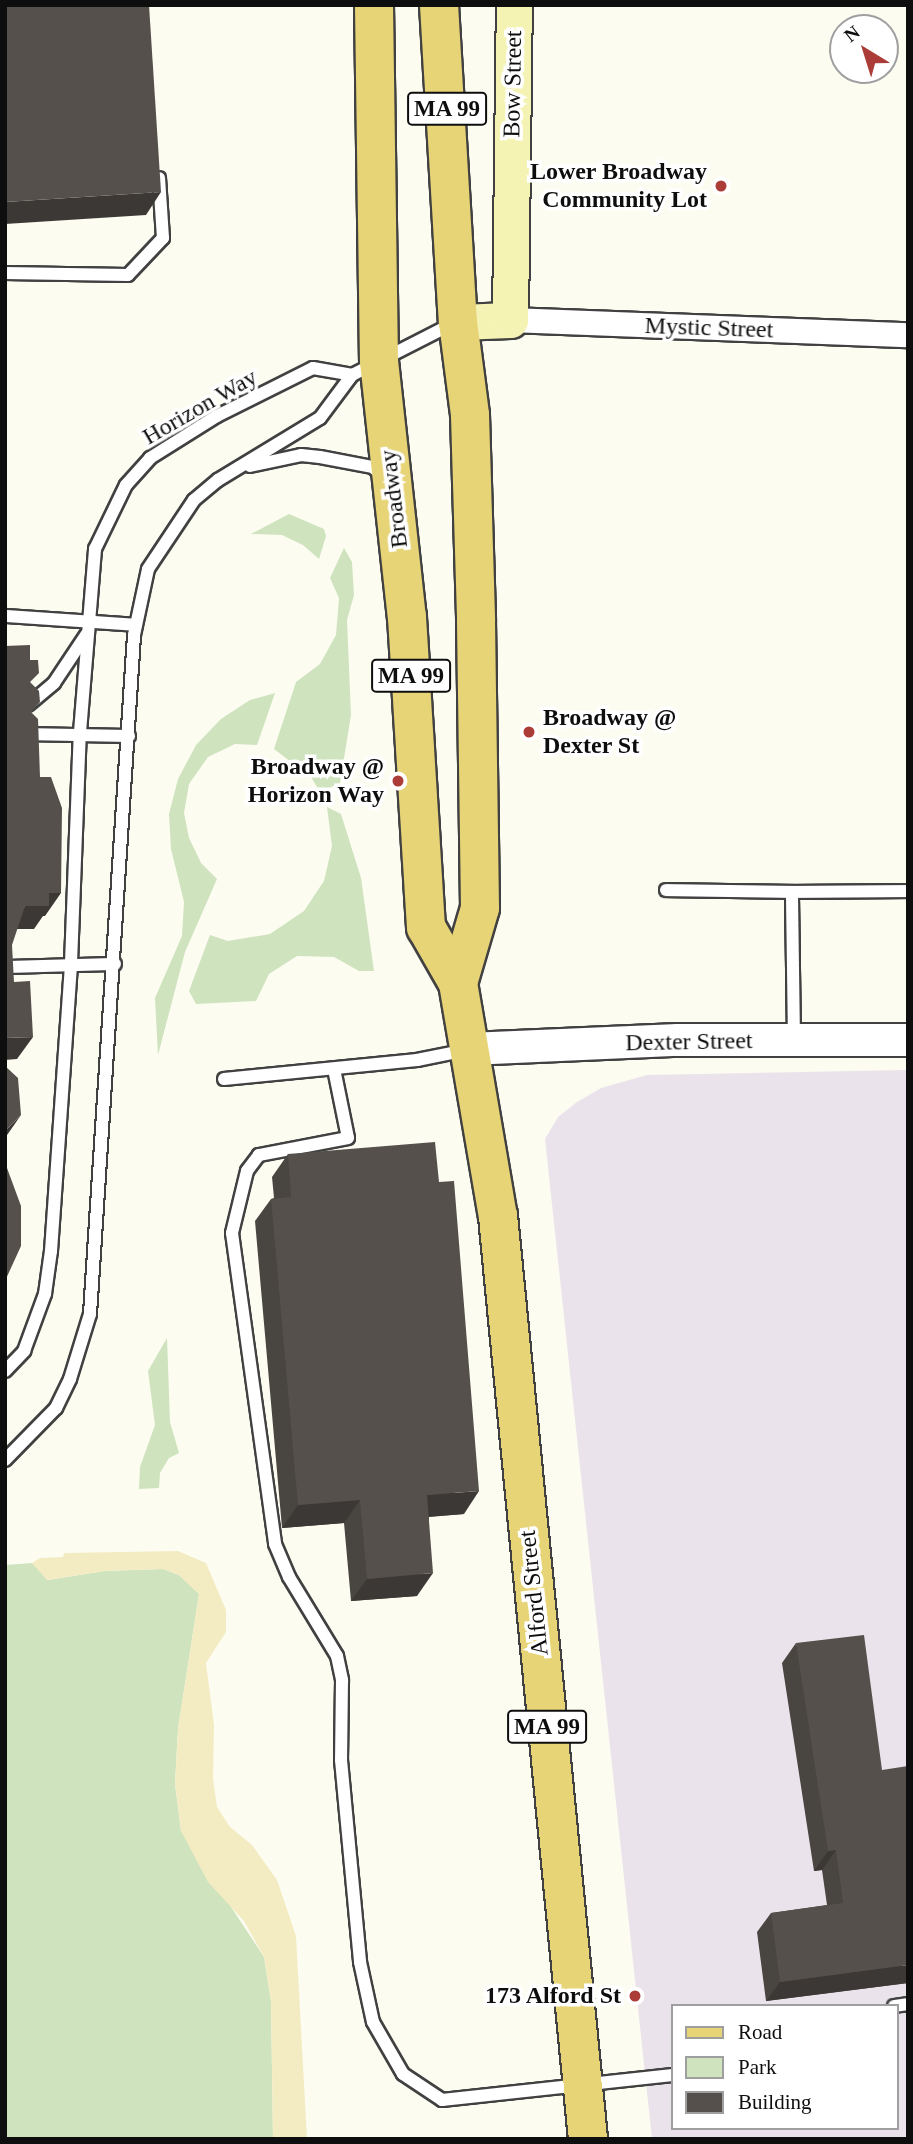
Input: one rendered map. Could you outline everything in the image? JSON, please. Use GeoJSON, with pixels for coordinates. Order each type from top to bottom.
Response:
{"type":"FeatureCollection","features":[{"type":"Feature","properties":{"kind":"main road","name":"Broadway"},"geometry":{"type":"LineString","coordinates":[[374,5],[365,368],[393,487],[407,617],[426,927],[458,983],[470,1049]]}},
{"type":"Feature","properties":{"kind":"main road","name":"Broadway"},"geometry":{"type":"LineString","coordinates":[[439,5],[458,321],[470,415],[474,525],[480,908],[458,983]]}},
{"type":"Feature","properties":{"kind":"main road","name":"Bow Street"},"geometry":{"type":"LineString","coordinates":[[510,320],[514,5]]}},
{"type":"Feature","properties":{"kind":"main road"},"geometry":{"type":"LineString","coordinates":[[458,321],[510,320]]}},
{"type":"Feature","properties":{"kind":"main road","name":"Alford Street"},"geometry":{"type":"LineString","coordinates":[[470,1049],[498,1216],[588,2139]]}},
{"type":"Feature","properties":{"kind":"street","name":"Mystic Street"},"geometry":{"type":"LineString","coordinates":[[510,320],[908,335]]}},
{"type":"Feature","properties":{"kind":"street","name":"Dexter Street"},"geometry":{"type":"LineString","coordinates":[[470,1049],[794,1040],[908,1040]]}},
{"type":"Feature","properties":{"kind":"lane"},"geometry":{"type":"LineString","coordinates":[[5,274],[128,275],[163,238],[159,170]]}},
{"type":"Feature","properties":{"kind":"lane"},"geometry":{"type":"LineString","coordinates":[[5,1460],[57,1408],[74,1369],[90,1314],[136,625],[148,569],[167,535],[194,500],[320,418],[365,368],[458,321]]}},
{"type":"Feature","properties":{"kind":"lane","name":"Horizon Way"},"geometry":{"type":"LineString","coordinates":[[5,1371],[24,1351],[45,1294],[71,963],[80,732],[95,549],[126,485],[150,458],[217,416],[313,368],[365,368]]}},
{"type":"Feature","properties":{"kind":"lane"},"geometry":{"type":"LineString","coordinates":[[242,467],[301,455],[320,457],[373,467],[393,487]]}},
{"type":"Feature","properties":{"kind":"lane"},"geometry":{"type":"LineString","coordinates":[[5,616],[89,625],[136,625]]}},
{"type":"Feature","properties":{"kind":"lane"},"geometry":{"type":"LineString","coordinates":[[23,705],[34,704],[54,684],[89,625]]}},
{"type":"Feature","properties":{"kind":"lane"},"geometry":{"type":"LineString","coordinates":[[24,734],[80,732],[129,736]]}},
{"type":"Feature","properties":{"kind":"lane"},"geometry":{"type":"LineString","coordinates":[[666,890],[908,891]]}},
{"type":"Feature","properties":{"kind":"lane"},"geometry":{"type":"LineString","coordinates":[[793,892],[794,1040]]}},
{"type":"Feature","properties":{"kind":"lane"},"geometry":{"type":"LineString","coordinates":[[5,967],[71,963],[115,964]]}},
{"type":"Feature","properties":{"kind":"lane"},"geometry":{"type":"LineString","coordinates":[[224,1079],[334,1069],[470,1049]]}},
{"type":"Feature","properties":{"kind":"lane"},"geometry":{"type":"LineString","coordinates":[[334,1069],[348,1138],[259,1155],[247,1171],[232,1233],[275,1544],[289,1577],[337,1657],[342,1680],[341,1759],[365,1992],[373,2022],[392,2059],[430,2097],[455,2101],[671,2075]]}},
{"type":"Feature","properties":{"kind":"shaded area"},"geometry":{"type":"Polygon","coordinates":[[[908,1070],[908,2139],[652,2139],[545,1139],[558,1117],[601,1088],[647,1075],[908,1070]]]}},
{"type":"Feature","properties":{"kind":"green space"},"geometry":{"type":"Polygon","coordinates":[[[289,514],[324,529],[326,536],[319,559],[303,545],[282,535],[251,534],[289,514]]]}},
{"type":"Feature","properties":{"kind":"green space"},"geometry":{"type":"Polygon","coordinates":[[[344,548],[352,562],[354,595],[347,620],[351,715],[340,783],[320,792],[311,777],[274,749],[296,682],[320,664],[336,635],[339,598],[330,578],[344,548]]]}},
{"type":"Feature","properties":{"kind":"green space"},"geometry":{"type":"Polygon","coordinates":[[[275,693],[257,745],[235,744],[208,757],[189,784],[184,813],[189,838],[201,863],[217,879],[185,952],[158,1055],[155,998],[182,936],[184,902],[171,849],[169,814],[178,779],[196,745],[221,719],[250,700],[275,693]]]}},
{"type":"Feature","properties":{"kind":"green space"},"geometry":{"type":"Polygon","coordinates":[[[327,807],[341,814],[361,878],[374,971],[359,971],[334,957],[297,956],[269,974],[256,1001],[196,1004],[189,991],[210,935],[228,941],[270,934],[304,911],[324,881],[332,846],[327,807]]]}},
{"type":"Feature","properties":{"kind":"green space"},"geometry":{"type":"Polygon","coordinates":[[[167,1338],[170,1422],[179,1453],[169,1458],[160,1473],[159,1488],[139,1489],[140,1467],[155,1425],[148,1371],[167,1338]]]}},
{"type":"Feature","properties":{"kind":"green space"},"geometry":{"type":"Polygon","coordinates":[[[32,1563],[48,1580],[104,1571],[163,1569],[179,1575],[199,1594],[178,1729],[175,1784],[181,1831],[264,1957],[271,2001],[273,2139],[5,2139],[5,1565],[32,1563]]]}},
{"type":"Feature","properties":{"kind":"sand"},"geometry":{"type":"Polygon","coordinates":[[[178,1551],[206,1563],[226,1610],[226,1632],[206,1663],[214,1725],[213,1779],[217,1807],[230,1827],[252,1845],[277,1880],[296,1936],[307,2139],[273,2139],[271,2001],[264,1957],[244,1921],[208,1882],[181,1831],[175,1784],[178,1729],[199,1594],[179,1575],[163,1569],[104,1571],[47,1580],[32,1563],[40,1558],[63,1557],[64,1553],[178,1551]]]}},
{"type":"Feature","properties":{"kind":"building"},"geometry":{"type":"Polygon","coordinates":[[[5,5],[149,5],[161,192],[5,202],[5,5]]]}},
{"type":"Feature","properties":{"kind":"building"},"geometry":{"type":"Polygon","coordinates":[[[30,645],[30,660],[38,660],[39,673],[30,682],[39,691],[40,702],[31,712],[38,719],[40,777],[51,777],[62,808],[61,893],[49,893],[49,906],[25,906],[12,945],[14,982],[30,981],[33,1037],[5,1038],[5,646],[30,645]]]}},
{"type":"Feature","properties":{"kind":"building"},"geometry":{"type":"Polygon","coordinates":[[[5,1066],[18,1078],[21,1115],[5,1131],[5,1066]]]}},
{"type":"Feature","properties":{"kind":"building"},"geometry":{"type":"Polygon","coordinates":[[[5,1131],[7,1168],[21,1206],[21,1246],[5,1281],[5,1131]]]}},
{"type":"Feature","properties":{"kind":"building"},"geometry":{"type":"Polygon","coordinates":[[[435,1142],[439,1182],[454,1181],[479,1491],[427,1495],[433,1573],[367,1579],[360,1500],[298,1505],[271,1199],[291,1197],[288,1154],[435,1142]]]}},
{"type":"Feature","properties":{"kind":"building"},"geometry":{"type":"Polygon","coordinates":[[[864,1635],[882,1770],[908,1766],[908,1965],[780,1982],[771,1913],[843,1903],[836,1850],[828,1851],[796,1643],[864,1635]]]}},
{"type":"Feature","properties":{"kind":"place","name":"Lower Broadway Community Lot"},"geometry":{"type":"Point","coordinates":[721,186]}},
{"type":"Feature","properties":{"kind":"place","name":"Broadway @ Dexter St"},"geometry":{"type":"Point","coordinates":[529,732]}},
{"type":"Feature","properties":{"kind":"place","name":"Broadway @ Horizon Way"},"geometry":{"type":"Point","coordinates":[398,781]}},
{"type":"Feature","properties":{"kind":"place","name":"173 Alford St"},"geometry":{"type":"Point","coordinates":[635,1996]}}]}
